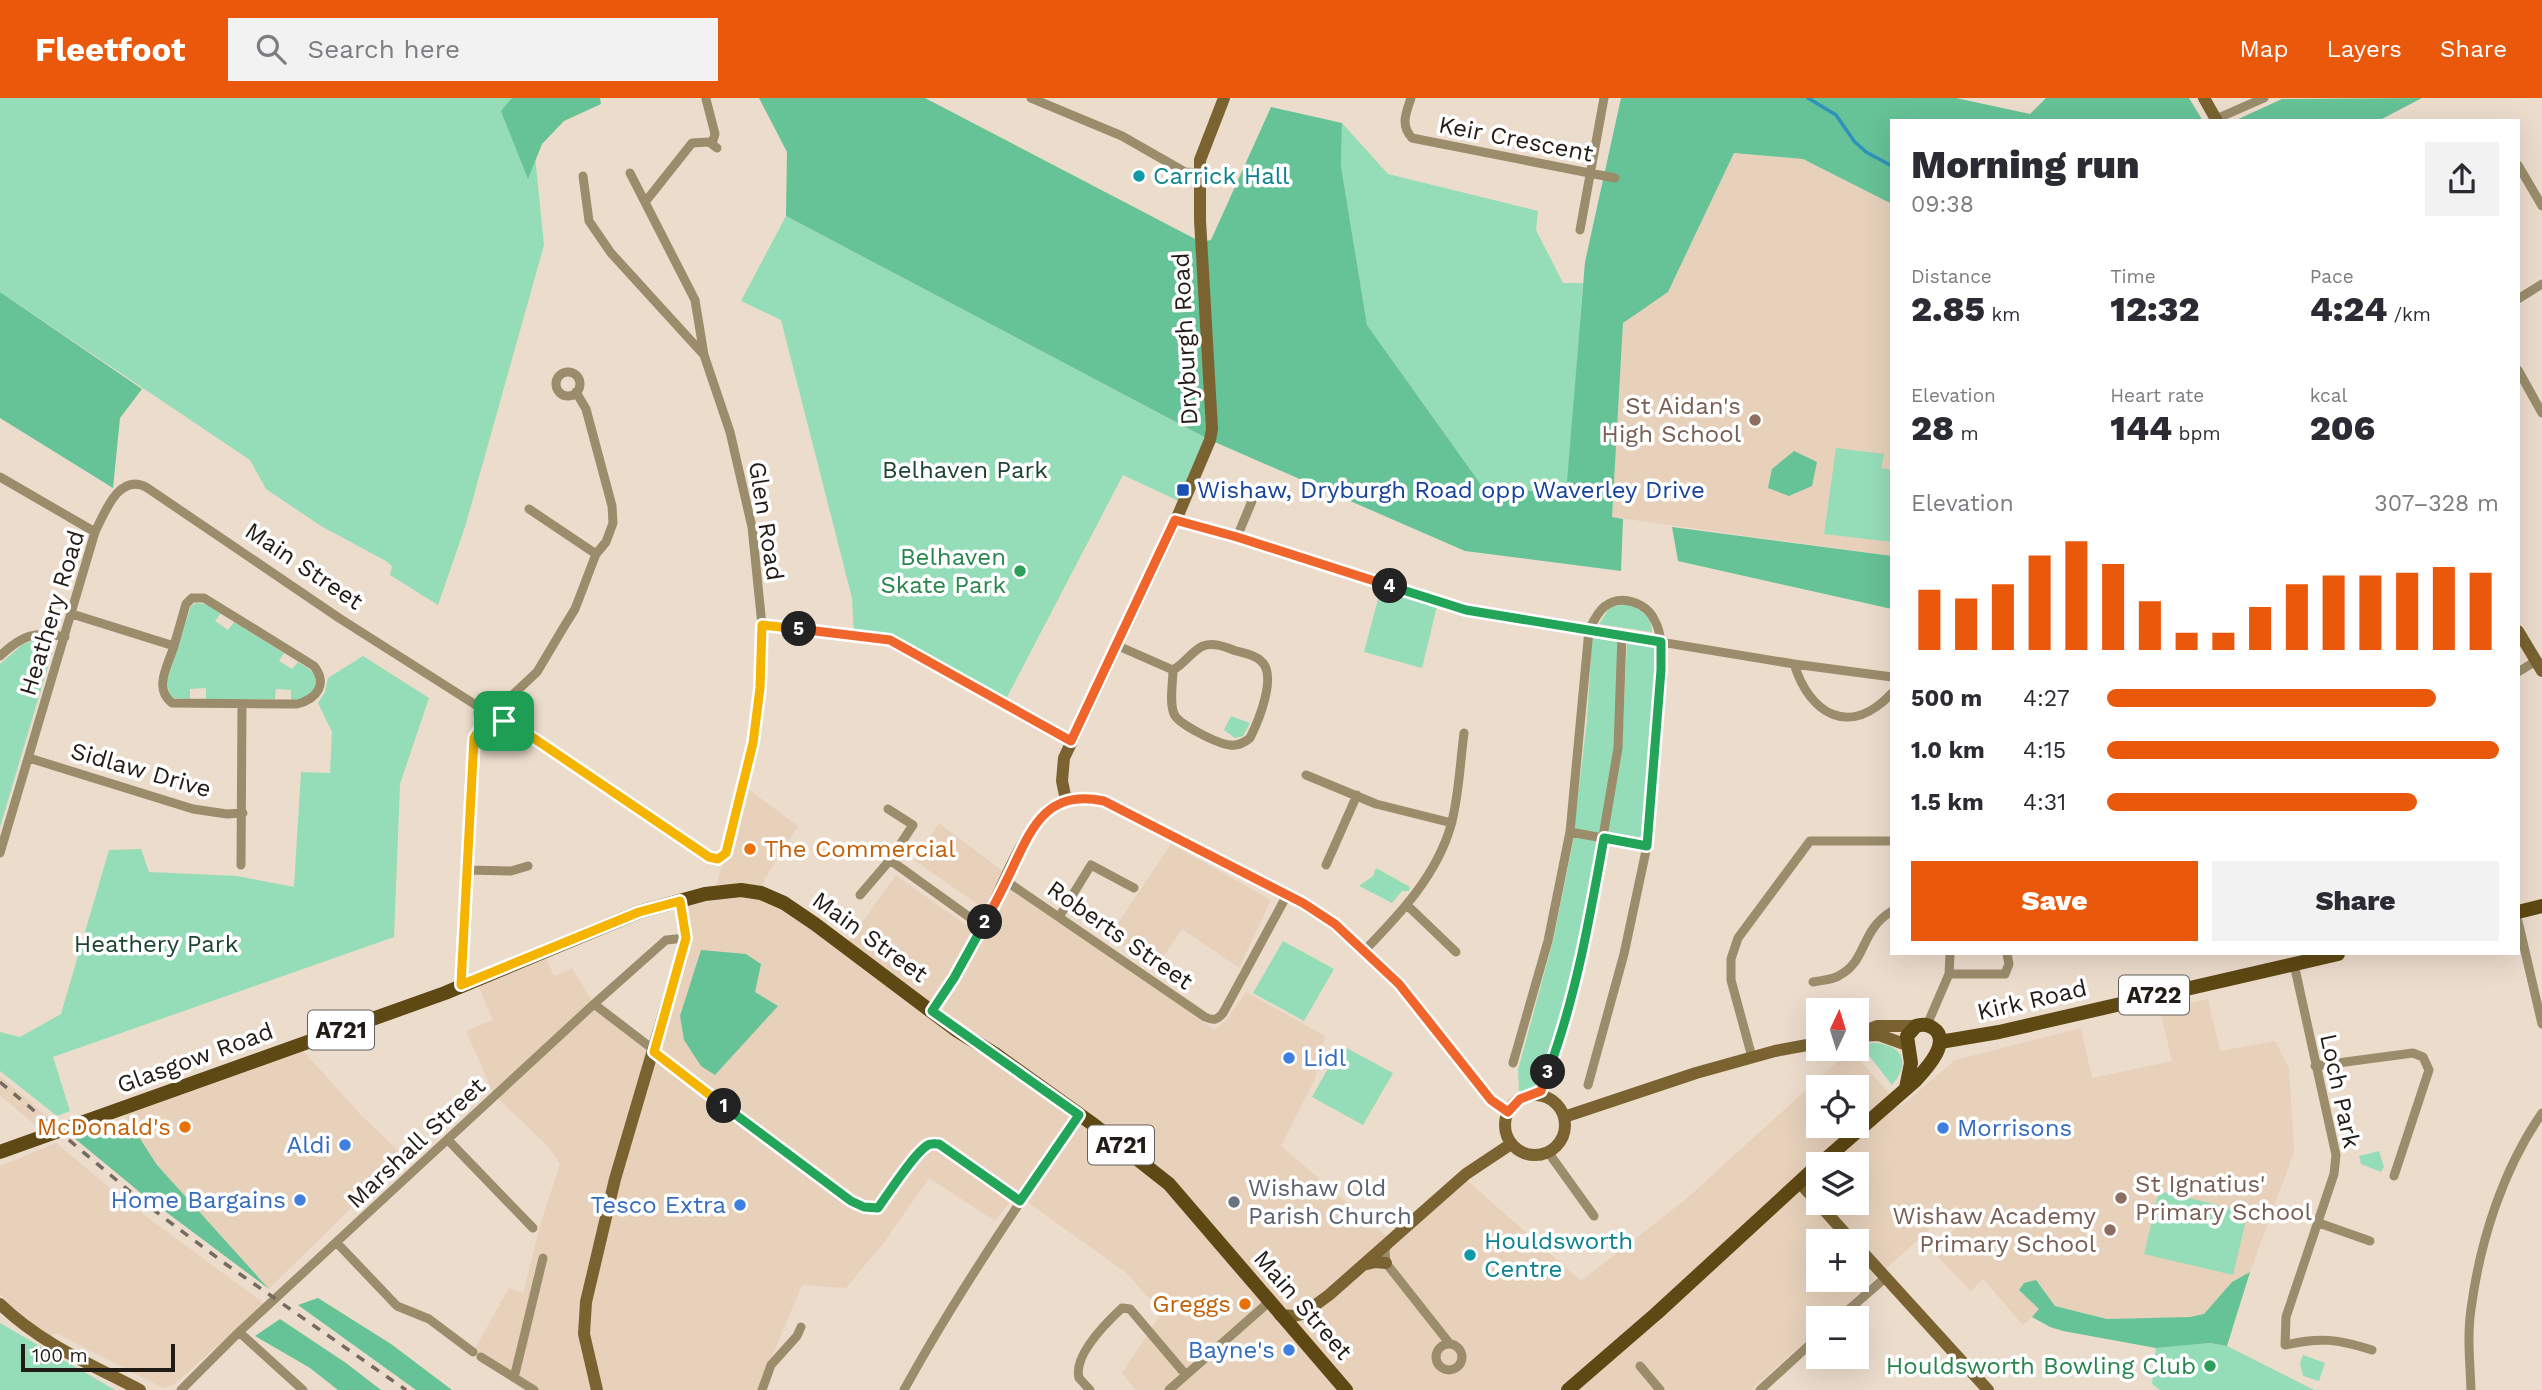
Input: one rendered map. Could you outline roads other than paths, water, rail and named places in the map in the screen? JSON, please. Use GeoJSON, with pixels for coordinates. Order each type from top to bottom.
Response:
{"type":"FeatureCollection","features":[{"type":"Feature","properties":{"kind":"main road","name":"Main Street"},"geometry":{"type":"LineString","coordinates":[[680,901],[705,894],[741,890],[761,893],[784,902],[1133,1154],[1169,1184],[1346,1390]]}},
{"type":"Feature","properties":{"kind":"main road","name":"Glasgow Road"},"geometry":{"type":"LineString","coordinates":[[0,1152],[461,985],[626,917],[680,901]]}},
{"type":"Feature","properties":{"kind":"main road"},"geometry":{"type":"LineString","coordinates":[[2520,912],[2542,906]]}},
{"type":"Feature","properties":{"kind":"main road","name":"Kirk Road"},"geometry":{"type":"LineString","coordinates":[[1909,1049],[1920,1058],[1931,1056],[1938,1047],[2334,955]]}},
{"type":"Feature","properties":{"kind":"main road"},"geometry":{"type":"LineString","coordinates":[[1834,1152],[1906,1088],[1925,1070],[1938,1047],[1937,1031],[1922,1025],[1907,1036],[1911,1063],[1906,1088]]}},
{"type":"Feature","properties":{"kind":"main road"},"geometry":{"type":"LineString","coordinates":[[1568,1390],[1806,1177]]}},
{"type":"Feature","properties":{"kind":"street"},"geometry":{"type":"LineString","coordinates":[[1031,98],[1122,136],[1185,172],[1200,173]]}},
{"type":"Feature","properties":{"kind":"street","name":"Dryburgh Road"},"geometry":{"type":"LineString","coordinates":[[1066,800],[1062,768],[1071,741],[1210,440],[1212,429],[1200,231],[1200,160],[1224,98]]}},
{"type":"Feature","properties":{"kind":"street","name":"Keir Crescent"},"geometry":{"type":"LineString","coordinates":[[1411,98],[1404,120],[1406,131],[1412,138],[1615,178]]}},
{"type":"Feature","properties":{"kind":"street"},"geometry":{"type":"LineString","coordinates":[[1580,230],[1604,98]]}},
{"type":"Feature","properties":{"kind":"street"},"geometry":{"type":"LineString","coordinates":[[2204,98],[2216,119]]}},
{"type":"Feature","properties":{"kind":"street"},"geometry":{"type":"LineString","coordinates":[[2219,119],[2264,98]]}},
{"type":"Feature","properties":{"kind":"street"},"geometry":{"type":"LineString","coordinates":[[646,201],[692,143],[700,141],[715,146],[715,134],[706,99]]}},
{"type":"Feature","properties":{"kind":"street"},"geometry":{"type":"LineString","coordinates":[[2520,168],[2542,206]]}},
{"type":"Feature","properties":{"kind":"street","name":"Glen Road"},"geometry":{"type":"LineString","coordinates":[[504,721],[529,735],[709,857],[718,859],[726,853],[753,743],[760,688],[762,625],[752,527],[730,432],[704,355],[695,300],[630,173]]}},
{"type":"Feature","properties":{"kind":"street","name":"Glen Road"},"geometry":{"type":"LineString","coordinates":[[583,176],[589,221],[611,253],[704,355]]}},
{"type":"Feature","properties":{"kind":"street"},"geometry":{"type":"LineString","coordinates":[[2520,298],[2542,284]]}},
{"type":"Feature","properties":{"kind":"street"},"geometry":{"type":"LineString","coordinates":[[2520,374],[2542,414]]}},
{"type":"Feature","properties":{"kind":"street"},"geometry":{"type":"LineString","coordinates":[[503,704],[537,672],[575,609],[596,554],[611,531],[614,516],[586,409],[576,393]]}},
{"type":"Feature","properties":{"kind":"street"},"geometry":{"type":"LineString","coordinates":[[0,477],[95,532]]}},
{"type":"Feature","properties":{"kind":"street","name":"Main Street"},"geometry":{"type":"LineString","coordinates":[[108,506],[123,486],[131,483],[146,487],[339,618],[479,707]]}},
{"type":"Feature","properties":{"kind":"street"},"geometry":{"type":"LineString","coordinates":[[1237,537],[1252,501]]}},
{"type":"Feature","properties":{"kind":"street","name":"Heathery Road"},"geometry":{"type":"LineString","coordinates":[[0,853],[95,532],[108,506]]}},
{"type":"Feature","properties":{"kind":"street"},"geometry":{"type":"LineString","coordinates":[[529,509],[596,554]]}},
{"type":"Feature","properties":{"kind":"street"},"geometry":{"type":"LineString","coordinates":[[1175,520],[1466,610],[1794,664],[1890,677]]}},
{"type":"Feature","properties":{"kind":"street"},"geometry":{"type":"LineString","coordinates":[[192,598],[204,598],[314,666],[320,674],[320,689],[315,696],[297,704],[172,703],[164,697],[161,688],[174,646],[186,604],[192,598]]}},
{"type":"Feature","properties":{"kind":"street"},"geometry":{"type":"LineString","coordinates":[[1513,1063],[1548,941],[1570,832],[1589,630],[1594,618],[1609,604],[1622,600],[1638,603],[1655,619],[1661,642],[1647,846],[1624,954],[1588,1085]]}},
{"type":"Feature","properties":{"kind":"street"},"geometry":{"type":"LineString","coordinates":[[72,614],[174,646]]}},
{"type":"Feature","properties":{"kind":"street"},"geometry":{"type":"LineString","coordinates":[[762,625],[890,640],[1071,741]]}},
{"type":"Feature","properties":{"kind":"street"},"geometry":{"type":"LineString","coordinates":[[0,656],[24,638],[36,634],[65,637]]}},
{"type":"Feature","properties":{"kind":"street"},"geometry":{"type":"LineString","coordinates":[[2520,634],[2539,666],[2520,671]]}},
{"type":"Feature","properties":{"kind":"street"},"geometry":{"type":"LineString","coordinates":[[1534,1095],[1552,1100],[1561,1109],[1564,1117],[1563,1136],[1557,1145],[1548,1152],[1535,1155],[1521,1152],[1511,1144],[1505,1122],[1508,1112],[1520,1099],[1541,1091],[1562,1034],[1587,931],[1618,748],[1622,635]]}},
{"type":"Feature","properties":{"kind":"street"},"geometry":{"type":"LineString","coordinates":[[1116,645],[1173,670]]}},
{"type":"Feature","properties":{"kind":"street"},"geometry":{"type":"LineString","coordinates":[[1212,645],[1255,656],[1262,661],[1267,667],[1269,680],[1250,738],[1236,745],[1227,745],[1180,723],[1173,712],[1173,670],[1184,664],[1199,649],[1212,645]]}},
{"type":"Feature","properties":{"kind":"street"},"geometry":{"type":"LineString","coordinates":[[1794,664],[1800,684],[1812,702],[1833,716],[1854,715],[1874,708],[1890,696]]}},
{"type":"Feature","properties":{"kind":"street"},"geometry":{"type":"LineString","coordinates":[[490,699],[503,704],[506,712],[504,721],[492,727],[483,724],[478,716],[479,707],[490,699]]}},
{"type":"Feature","properties":{"kind":"street"},"geometry":{"type":"LineString","coordinates":[[241,865],[243,704]]}},
{"type":"Feature","properties":{"kind":"street"},"geometry":{"type":"LineString","coordinates":[[461,985],[474,738],[483,724]]}},
{"type":"Feature","properties":{"kind":"street"},"geometry":{"type":"LineString","coordinates":[[1365,950],[1408,906],[1446,839],[1452,823],[1464,733]]}},
{"type":"Feature","properties":{"kind":"street","name":"Sidlaw Drive"},"geometry":{"type":"LineString","coordinates":[[29,758],[193,809],[227,814],[243,813]]}},
{"type":"Feature","properties":{"kind":"street"},"geometry":{"type":"LineString","coordinates":[[1306,775],[1394,810],[1452,823]]}},
{"type":"Feature","properties":{"kind":"street"},"geometry":{"type":"LineString","coordinates":[[1326,865],[1357,795]]}},
{"type":"Feature","properties":{"kind":"street"},"geometry":{"type":"LineString","coordinates":[[932,1011],[983,927],[1034,825],[1053,807],[1066,800],[1087,797],[1104,801],[1322,915],[1365,950],[1399,984],[1491,1100],[1508,1112]]}},
{"type":"Feature","properties":{"kind":"street"},"geometry":{"type":"LineString","coordinates":[[860,895],[890,860],[913,825],[888,809]]}},
{"type":"Feature","properties":{"kind":"street"},"geometry":{"type":"LineString","coordinates":[[1570,832],[1647,846]]}},
{"type":"Feature","properties":{"kind":"street"},"geometry":{"type":"LineString","coordinates":[[1752,1057],[1731,980],[1731,959],[1738,938],[1810,841],[1890,841]]}},
{"type":"Feature","properties":{"kind":"street"},"geometry":{"type":"LineString","coordinates":[[890,860],[983,927]]}},
{"type":"Feature","properties":{"kind":"street"},"geometry":{"type":"LineString","coordinates":[[1059,917],[1091,865],[1134,888]]}},
{"type":"Feature","properties":{"kind":"street"},"geometry":{"type":"LineString","coordinates":[[467,870],[512,871],[528,866]]}},
{"type":"Feature","properties":{"kind":"street","name":"Roberts Street"},"geometry":{"type":"LineString","coordinates":[[1006,881],[1212,1020],[1218,1019],[1223,1013],[1287,895]]}},
{"type":"Feature","properties":{"kind":"street"},"geometry":{"type":"LineString","coordinates":[[597,1390],[584,1334],[584,1310],[615,1179],[686,938],[680,901]]}},
{"type":"Feature","properties":{"kind":"street"},"geometry":{"type":"LineString","coordinates":[[1408,906],[1456,952]]}},
{"type":"Feature","properties":{"kind":"street"},"geometry":{"type":"LineString","coordinates":[[1813,982],[1838,977],[1854,966],[1870,930],[1879,918],[1890,912]]}},
{"type":"Feature","properties":{"kind":"street"},"geometry":{"type":"LineString","coordinates":[[2520,930],[2542,1024]]}},
{"type":"Feature","properties":{"kind":"street","name":"Marshall Street"},"geometry":{"type":"LineString","coordinates":[[181,1390],[239,1332],[594,1004],[666,940],[686,938]]}},
{"type":"Feature","properties":{"kind":"street"},"geometry":{"type":"LineString","coordinates":[[1869,1030],[1877,1026],[1922,1025],[1949,974],[1950,955]]}},
{"type":"Feature","properties":{"kind":"street"},"geometry":{"type":"LineString","coordinates":[[1949,974],[2005,974],[2009,964],[2007,955]]}},
{"type":"Feature","properties":{"kind":"street","name":"Loch Park"},"geometry":{"type":"LineString","coordinates":[[2294,964],[2336,1155],[2334,1174],[2319,1223],[2286,1317],[2285,1345],[2310,1339],[2336,1339],[2372,1350]]}},
{"type":"Feature","properties":{"kind":"street"},"geometry":{"type":"LineString","coordinates":[[594,1004],[842,1195],[864,1207],[878,1208],[916,1157],[928,1145],[934,1143],[1020,1201]]}},
{"type":"Feature","properties":{"kind":"street"},"geometry":{"type":"LineString","coordinates":[[1869,1035],[1890,1037],[1909,1049]]}},
{"type":"Feature","properties":{"kind":"street"},"geometry":{"type":"LineString","coordinates":[[1564,1117],[1670,1081],[1752,1057],[1806,1046]]}},
{"type":"Feature","properties":{"kind":"street"},"geometry":{"type":"LineString","coordinates":[[2315,1066],[2413,1053],[2423,1057],[2429,1070],[2394,1176]]}},
{"type":"Feature","properties":{"kind":"street"},"geometry":{"type":"LineString","coordinates":[[2471,1390],[2471,1310],[2491,1220],[2510,1170],[2542,1113]]}},
{"type":"Feature","properties":{"kind":"street"},"geometry":{"type":"LineString","coordinates":[[904,1390],[932,1340],[1020,1201],[1079,1115]]}},
{"type":"Feature","properties":{"kind":"street"},"geometry":{"type":"LineString","coordinates":[[448,1140],[533,1228]]}},
{"type":"Feature","properties":{"kind":"street"},"geometry":{"type":"LineString","coordinates":[[1280,1315],[1303,1314],[1329,1295],[1466,1174],[1511,1144]]}},
{"type":"Feature","properties":{"kind":"street"},"geometry":{"type":"LineString","coordinates":[[1548,1152],[1594,1216]]}},
{"type":"Feature","properties":{"kind":"street"},"geometry":{"type":"LineString","coordinates":[[1800,1183],[1841,1229]]}},
{"type":"Feature","properties":{"kind":"street"},"geometry":{"type":"LineString","coordinates":[[2319,1223],[2370,1241]]}},
{"type":"Feature","properties":{"kind":"street"},"geometry":{"type":"LineString","coordinates":[[1389,1242],[1385,1250],[1386,1264],[1450,1344]]}},
{"type":"Feature","properties":{"kind":"street"},"geometry":{"type":"LineString","coordinates":[[337,1243],[397,1306],[429,1319],[477,1354],[534,1390]]}},
{"type":"Feature","properties":{"kind":"street"},"geometry":{"type":"LineString","coordinates":[[514,1378],[543,1258]]}},
{"type":"Feature","properties":{"kind":"street"},"geometry":{"type":"LineString","coordinates":[[1869,1260],[1988,1390]]}},
{"type":"Feature","properties":{"kind":"street"},"geometry":{"type":"LineString","coordinates":[[1356,1269],[1365,1264],[1386,1264]]}},
{"type":"Feature","properties":{"kind":"street"},"geometry":{"type":"LineString","coordinates":[[1853,1306],[1885,1278]]}},
{"type":"Feature","properties":{"kind":"street"},"geometry":{"type":"LineString","coordinates":[[1169,1390],[1269,1302]]}},
{"type":"Feature","properties":{"kind":"street"},"geometry":{"type":"LineString","coordinates":[[0,1304],[45,1341],[140,1390]]}},
{"type":"Feature","properties":{"kind":"street"},"geometry":{"type":"LineString","coordinates":[[1090,1390],[1079,1378],[1079,1364],[1096,1333],[1122,1308],[1130,1309],[1186,1375]]}},
{"type":"Feature","properties":{"kind":"street"},"geometry":{"type":"LineString","coordinates":[[762,1390],[771,1365],[797,1336],[801,1327]]}},
{"type":"Feature","properties":{"kind":"street"},"geometry":{"type":"LineString","coordinates":[[239,1332],[303,1390]]}},
{"type":"Feature","properties":{"kind":"street"},"geometry":{"type":"LineString","coordinates":[[1760,1390],[1806,1348]]}},
{"type":"Feature","properties":{"kind":"street"},"geometry":{"type":"LineString","coordinates":[[1640,1366],[1660,1390]]}},
{"type":"Feature","properties":{"kind":"waterway"},"geometry":{"type":"LineString","coordinates":[[1808,98],[1836,115],[1854,141],[1866,152],[1890,165]]}},
{"type":"Feature","properties":{"kind":"railway"},"geometry":{"type":"LineString","coordinates":[[0,1082],[139,1199],[227,1265],[406,1390]]}},
{"type":"Feature","properties":{"kind":"place","name":"Carrick Hall"},"geometry":{"type":"Point","coordinates":[1139,176]}},
{"type":"Feature","properties":{"kind":"place","name":"St Aidan's High School"},"geometry":{"type":"Point","coordinates":[1755,420]}},
{"type":"Feature","properties":{"kind":"place","name":"Wishaw, Dryburgh Road opp Waverley Drive"},"geometry":{"type":"Point","coordinates":[1183,490]}},
{"type":"Feature","properties":{"kind":"place","name":"Belhaven Skate Park"},"geometry":{"type":"Point","coordinates":[1020,571]}},
{"type":"Feature","properties":{"kind":"place","name":"The Commercial"},"geometry":{"type":"Point","coordinates":[750,849]}},
{"type":"Feature","properties":{"kind":"place","name":"Lidl"},"geometry":{"type":"Point","coordinates":[1289,1058]}},
{"type":"Feature","properties":{"kind":"place","name":"McDonald's"},"geometry":{"type":"Point","coordinates":[185,1127]}},
{"type":"Feature","properties":{"kind":"place","name":"Morrisons"},"geometry":{"type":"Point","coordinates":[1943,1128]}},
{"type":"Feature","properties":{"kind":"place","name":"Aldi"},"geometry":{"type":"Point","coordinates":[345,1145]}},
{"type":"Feature","properties":{"kind":"place","name":"St Ignatius' Primary School"},"geometry":{"type":"Point","coordinates":[2121,1198]}},
{"type":"Feature","properties":{"kind":"place","name":"Home Bargains"},"geometry":{"type":"Point","coordinates":[300,1200]}},
{"type":"Feature","properties":{"kind":"place","name":"Wishaw Old Parish Church"},"geometry":{"type":"Point","coordinates":[1234,1202]}},
{"type":"Feature","properties":{"kind":"place","name":"Tesco Extra"},"geometry":{"type":"Point","coordinates":[740,1205]}},
{"type":"Feature","properties":{"kind":"place","name":"Wishaw Academy Primary School"},"geometry":{"type":"Point","coordinates":[2110,1230]}},
{"type":"Feature","properties":{"kind":"place","name":"Houldsworth Centre"},"geometry":{"type":"Point","coordinates":[1470,1255]}},
{"type":"Feature","properties":{"kind":"place","name":"Greggs"},"geometry":{"type":"Point","coordinates":[1245,1304]}},
{"type":"Feature","properties":{"kind":"place","name":"Bayne's"},"geometry":{"type":"Point","coordinates":[1289,1350]}},
{"type":"Feature","properties":{"kind":"place","name":"Houldsworth Bowling Club"},"geometry":{"type":"Point","coordinates":[2210,1366]}},
{"type":"Feature","properties":{"kind":"park label","name":"Belhaven Park"},"geometry":{"type":"Point","coordinates":[965,470]}},
{"type":"Feature","properties":{"kind":"park label","name":"Heathery Park"},"geometry":{"type":"Point","coordinates":[156,944]}}]}
